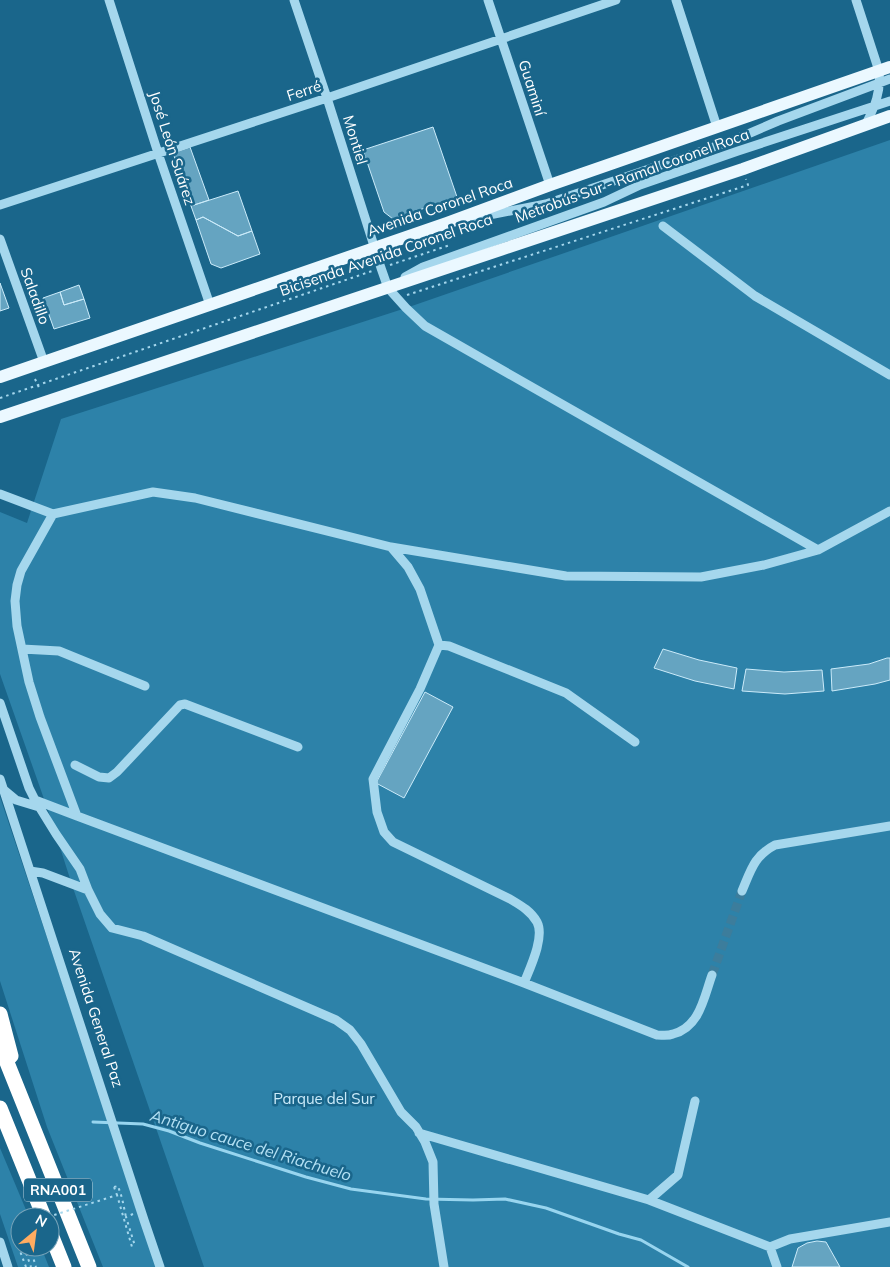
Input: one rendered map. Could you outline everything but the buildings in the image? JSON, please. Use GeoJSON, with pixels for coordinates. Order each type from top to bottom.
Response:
{"type":"FeatureCollection","features":[{"type":"Feature","properties":{"kind":"highway"},"geometry":{"type":"LineString","coordinates":[[0,1014],[27,1113]]}},
{"type":"Feature","properties":{"kind":"highway","name":"RNA001"},"geometry":{"type":"LineString","coordinates":[[0,1045],[89,1267]]}},
{"type":"Feature","properties":{"kind":"highway","name":"RNA001"},"geometry":{"type":"LineString","coordinates":[[1,1110],[40,1207]]}},
{"type":"Feature","properties":{"kind":"main road","name":"Avenida Coronel Roca"},"geometry":{"type":"LineString","coordinates":[[0,377],[447,223],[717,127],[885,75]]}},
{"type":"Feature","properties":{"kind":"main road"},"geometry":{"type":"LineString","coordinates":[[0,417],[743,169],[890,116]]}},
{"type":"Feature","properties":{"kind":"street","name":"José León Suárez"},"geometry":{"type":"LineString","coordinates":[[109,0],[158,153],[210,304]]}},
{"type":"Feature","properties":{"kind":"street","name":"Montiel"},"geometry":{"type":"LineString","coordinates":[[294,0],[388,288]]}},
{"type":"Feature","properties":{"kind":"street","name":"Guaminí"},"geometry":{"type":"LineString","coordinates":[[488,0],[550,185]]}},
{"type":"Feature","properties":{"kind":"street","name":"Ferré"},"geometry":{"type":"LineString","coordinates":[[0,205],[327,98],[616,0]]}},
{"type":"Feature","properties":{"kind":"street"},"geometry":{"type":"LineString","coordinates":[[676,0],[717,127]]}},
{"type":"Feature","properties":{"kind":"street"},"geometry":{"type":"LineString","coordinates":[[856,0],[885,75],[866,124]]}},
{"type":"Feature","properties":{"kind":"street","name":"Metrobús Sur - Ramal Coronel Roca"},"geometry":{"type":"LineString","coordinates":[[447,223],[555,201],[734,140],[885,75]]}},
{"type":"Feature","properties":{"kind":"street","name":"Metrobús Sur - Ramal Coronel Roca"},"geometry":{"type":"LineString","coordinates":[[388,288],[423,267],[604,202],[640,185],[890,102]]}},
{"type":"Feature","properties":{"kind":"street"},"geometry":{"type":"LineString","coordinates":[[663,226],[755,296],[890,375]]}},
{"type":"Feature","properties":{"kind":"street","name":"Saladillo"},"geometry":{"type":"LineString","coordinates":[[0,239],[44,362]]}},
{"type":"Feature","properties":{"kind":"street"},"geometry":{"type":"LineString","coordinates":[[388,288],[425,326],[818,550]]}},
{"type":"Feature","properties":{"kind":"street"},"geometry":{"type":"LineString","coordinates":[[0,494],[53,514],[153,492],[195,498],[391,547],[566,576],[701,577],[764,565],[818,550],[890,512]]}},
{"type":"Feature","properties":{"kind":"street"},"geometry":{"type":"LineString","coordinates":[[53,514],[21,571],[15,601],[17,626],[29,682],[77,816]]}},
{"type":"Feature","properties":{"kind":"street"},"geometry":{"type":"LineString","coordinates":[[391,547],[408,567],[420,589],[439,645],[420,689],[373,779],[377,812],[384,832],[393,842],[510,898],[527,910],[538,923],[540,935],[538,946],[524,983]]}},
{"type":"Feature","properties":{"kind":"street"},"geometry":{"type":"LineString","coordinates":[[439,645],[449,646],[566,693],[635,742]]}},
{"type":"Feature","properties":{"kind":"street"},"geometry":{"type":"LineString","coordinates":[[22,649],[59,651],[145,686]]}},
{"type":"Feature","properties":{"kind":"street"},"geometry":{"type":"LineString","coordinates":[[0,703],[29,788],[37,804],[80,869],[100,914],[112,928],[143,936],[336,1020],[350,1030],[361,1044],[401,1112],[416,1127],[425,1142],[433,1162],[434,1204],[444,1267]]}},
{"type":"Feature","properties":{"kind":"street"},"geometry":{"type":"LineString","coordinates":[[75,765],[99,777],[108,778],[117,772],[180,705],[185,704],[298,746]]}},
{"type":"Feature","properties":{"kind":"street","name":"Avenida General Paz"},"geometry":{"type":"LineString","coordinates":[[0,779],[160,1267]]}},
{"type":"Feature","properties":{"kind":"street"},"geometry":{"type":"LineString","coordinates":[[3,790],[16,800],[77,816],[658,1035],[672,1035],[692,1024],[698,1014],[712,975]]}},
{"type":"Feature","properties":{"kind":"street"},"geometry":{"type":"LineString","coordinates":[[742,890],[757,858],[765,850],[775,845],[890,826]]}},
{"type":"Feature","properties":{"kind":"street"},"geometry":{"type":"LineString","coordinates":[[30,871],[43,873],[88,890]]}},
{"type":"Feature","properties":{"kind":"street"},"geometry":{"type":"LineString","coordinates":[[649,1200],[678,1176],[696,1102]]}},
{"type":"Feature","properties":{"kind":"street"},"geometry":{"type":"LineString","coordinates":[[419,1133],[649,1200],[770,1247],[790,1239],[890,1222]]}},
{"type":"Feature","properties":{"kind":"street"},"geometry":{"type":"LineString","coordinates":[[0,1242],[8,1267]]}},
{"type":"Feature","properties":{"kind":"street"},"geometry":{"type":"LineString","coordinates":[[770,1247],[777,1267]]}},
{"type":"Feature","properties":{"kind":"path","name":"Bicisenda Avenida Coronel Roca"},"geometry":{"type":"LineString","coordinates":[[0,398],[454,244]]}},
{"type":"Feature","properties":{"kind":"path"},"geometry":{"type":"LineString","coordinates":[[30,366],[45,402]]}},
{"type":"Feature","properties":{"kind":"path"},"geometry":{"type":"LineString","coordinates":[[118,1186],[135,1246],[132,1246],[117,1195],[114,1187],[118,1186]]}},
{"type":"Feature","properties":{"kind":"path"},"geometry":{"type":"LineString","coordinates":[[60,1213],[117,1195]]}},
{"type":"Feature","properties":{"kind":"path"},"geometry":{"type":"LineString","coordinates":[[126,1217],[141,1212]]}},
{"type":"Feature","properties":{"kind":"green space","name":"Parque del Sur"},"geometry":{"type":"Polygon","coordinates":[[[890,140],[890,1267],[204,1267],[0,674],[0,512],[27,523],[61,419],[406,308],[890,140]]]}},
{"type":"Feature","properties":{"kind":"green space"},"geometry":{"type":"Polygon","coordinates":[[[0,797],[157,1267],[103,1267],[47,1127],[0,981],[0,797]]]}},
{"type":"Feature","properties":{"kind":"green space"},"geometry":{"type":"Polygon","coordinates":[[[0,1148],[25,1207],[10,1207],[10,1243],[0,1214],[0,1148]]]}},
{"type":"Feature","properties":{"kind":"green space"},"geometry":{"type":"Polygon","coordinates":[[[15,1257],[45,1257],[49,1267],[18,1267],[15,1257]]]}},
{"type":"Feature","properties":{"kind":"waterway","name":"Antiguo cauce del Riachuelo"},"geometry":{"type":"LineString","coordinates":[[93,1122],[143,1124],[306,1177],[351,1189],[426,1199],[505,1199],[546,1208],[641,1240],[688,1267]]}},
{"type":"Feature","properties":{"kind":"tunnel"},"geometry":{"type":"LineString","coordinates":[[712,975],[742,891]]}}]}
